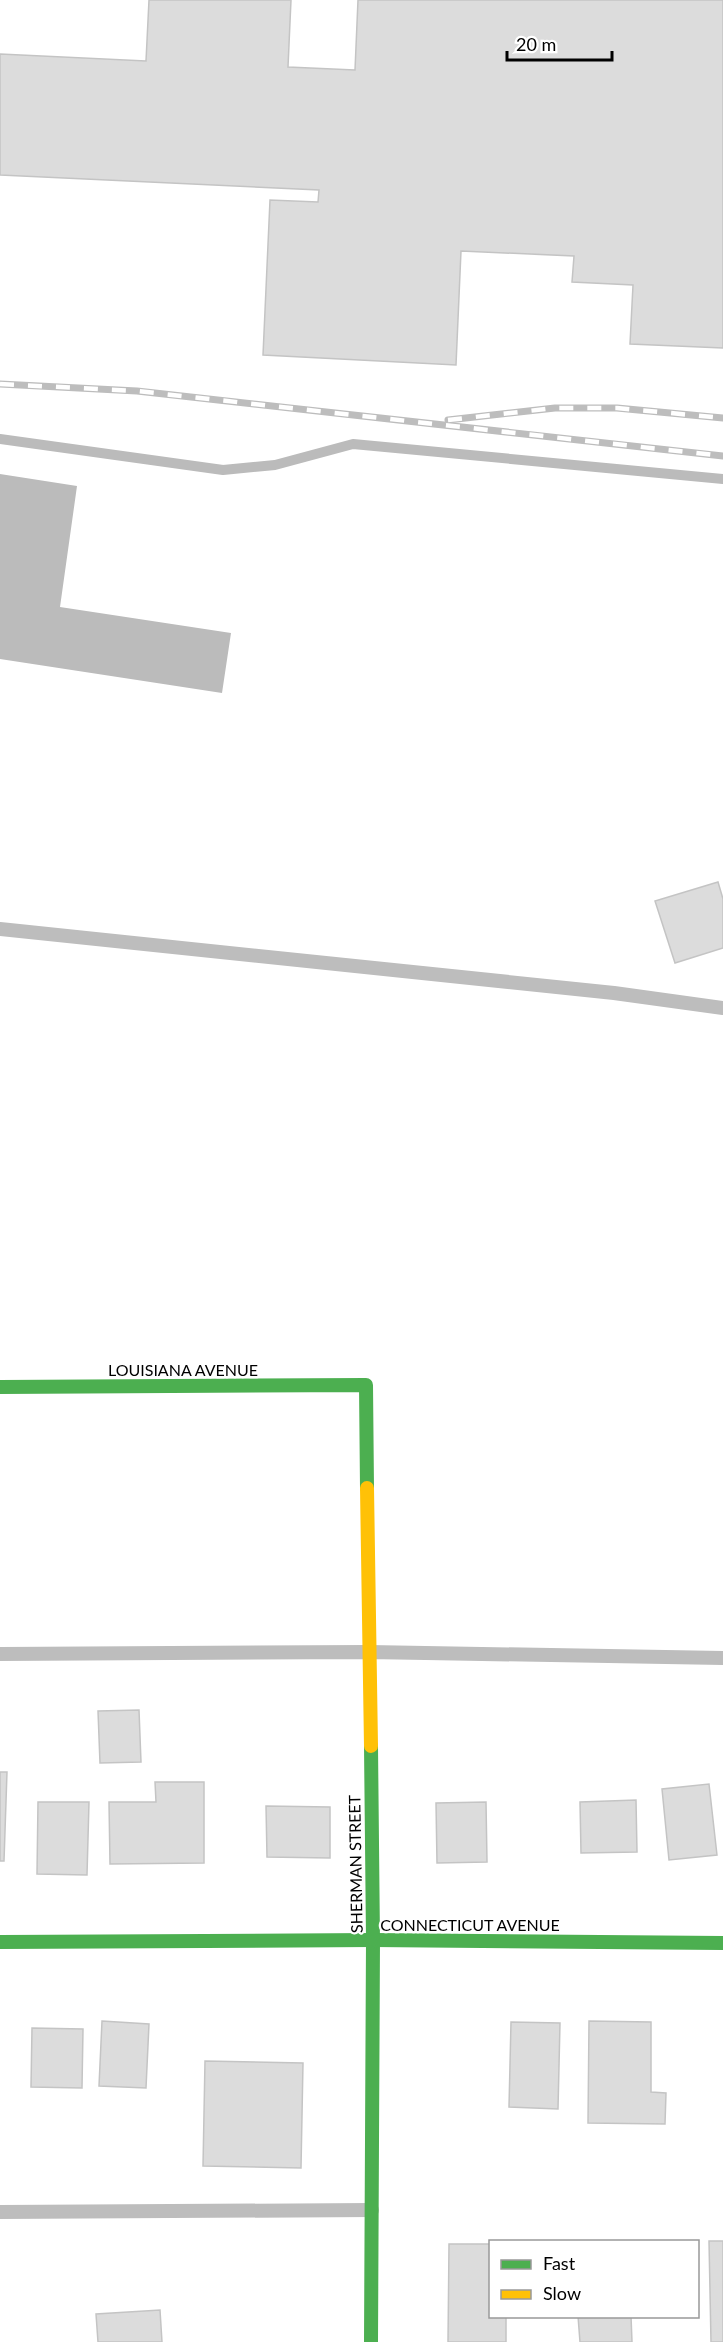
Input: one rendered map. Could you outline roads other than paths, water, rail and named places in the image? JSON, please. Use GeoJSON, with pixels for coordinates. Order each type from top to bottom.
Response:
{"type":"FeatureCollection","features":[{"type":"Feature","properties":{"kind":"street","name":"LOUISIANA AVENUE"},"geometry":{"type":"LineString","coordinates":[[0,1387],[366,1385]]}},
{"type":"Feature","properties":{"kind":"street","name":"SHERMAN STREET"},"geometry":{"type":"LineString","coordinates":[[366,1385],[373,1940],[371,2342]]}},
{"type":"Feature","properties":{"kind":"street","name":"CONNECTICUT AVENUE"},"geometry":{"type":"LineString","coordinates":[[0,1942],[373,1940],[723,1943]]}},
{"type":"Feature","properties":{"kind":"lane"},"geometry":{"type":"LineString","coordinates":[[0,929],[602,992],[723,1008]]}},
{"type":"Feature","properties":{"kind":"lane"},"geometry":{"type":"LineString","coordinates":[[0,1654],[369,1652],[723,1658]]}},
{"type":"Feature","properties":{"kind":"lane"},"geometry":{"type":"LineString","coordinates":[[0,2212],[372,2210]]}},
{"type":"Feature","properties":{"kind":"waterway"},"geometry":{"type":"LineString","coordinates":[[0,439],[223,470],[275,465],[353,444],[723,479]]}},
{"type":"Feature","properties":{"kind":"railway"},"geometry":{"type":"LineString","coordinates":[[0,384],[137,391],[723,456]]}},
{"type":"Feature","properties":{"kind":"railway"},"geometry":{"type":"LineString","coordinates":[[448,420],[555,408],[617,408],[723,418]]}}]}
